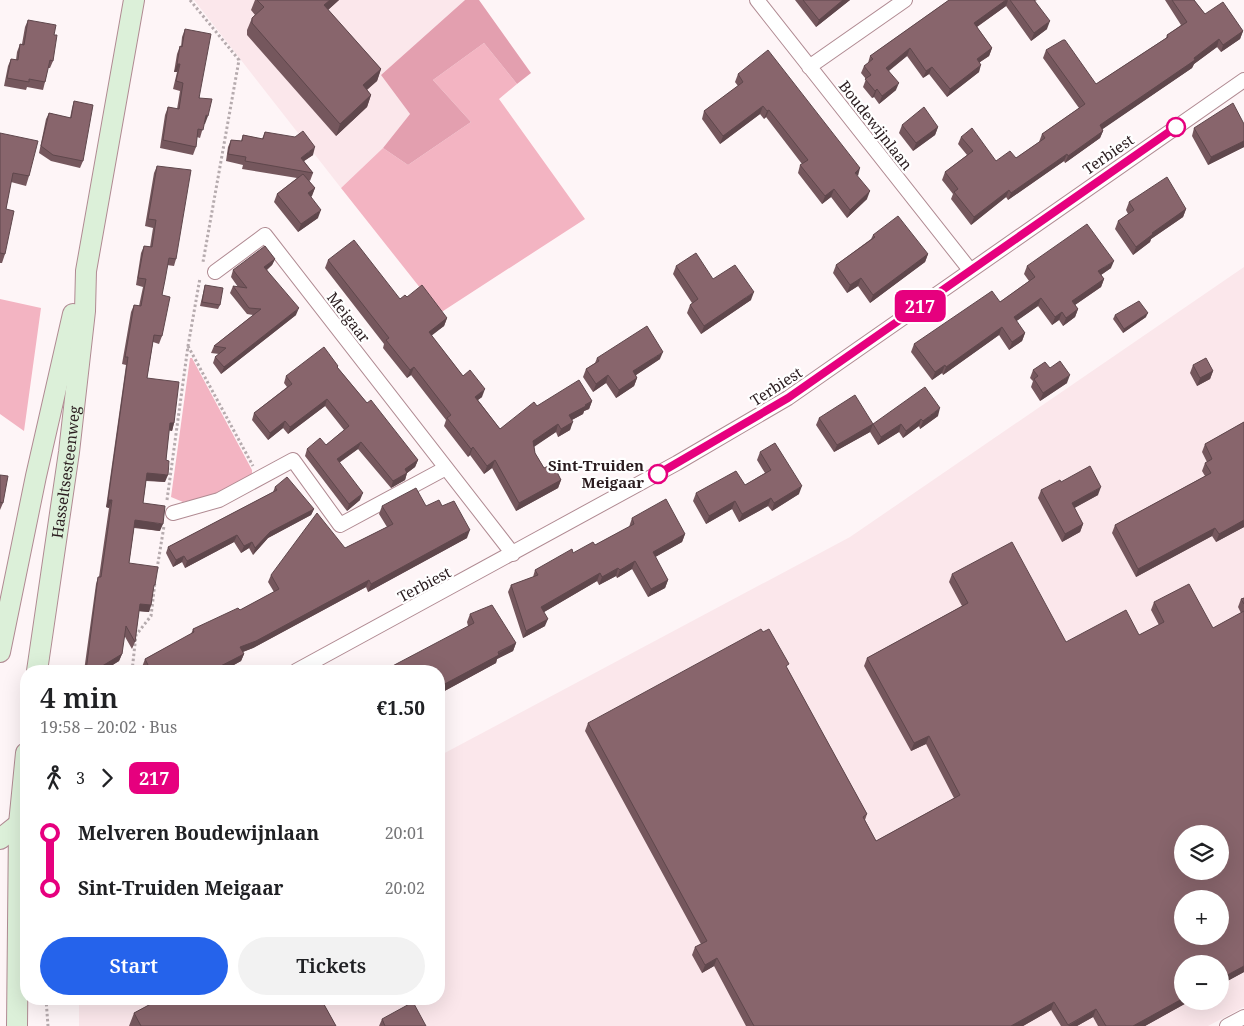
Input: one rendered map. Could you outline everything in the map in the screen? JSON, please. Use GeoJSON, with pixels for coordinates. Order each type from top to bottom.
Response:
{"type":"FeatureCollection","features":[{"type":"Feature","properties":{"kind":"main road","name":"Hasseltsesteenweg"},"geometry":{"type":"LineString","coordinates":[[0,652],[36,476],[74,309],[86,272],[134,0]]}},
{"type":"Feature","properties":{"kind":"main road","name":"Hasseltsesteenweg"},"geometry":{"type":"LineString","coordinates":[[39,665],[70,452],[85,311],[86,272]]}},
{"type":"Feature","properties":{"kind":"main road"},"geometry":{"type":"LineString","coordinates":[[0,839],[20,824]]}},
{"type":"Feature","properties":{"kind":"main road"},"geometry":{"type":"LineString","coordinates":[[17,1026],[20,924]]}},
{"type":"Feature","properties":{"kind":"street","name":"Boudewijnlaan"},"geometry":{"type":"LineString","coordinates":[[757,0],[970,270]]}},
{"type":"Feature","properties":{"kind":"street"},"geometry":{"type":"LineString","coordinates":[[809,67],[905,0]]}},
{"type":"Feature","properties":{"kind":"street","name":"Terbiest"},"geometry":{"type":"LineString","coordinates":[[307,665],[685,459],[788,398],[1244,80]]}},
{"type":"Feature","properties":{"kind":"street","name":"Meigaar"},"geometry":{"type":"LineString","coordinates":[[215,272],[265,235],[513,554]]}},
{"type":"Feature","properties":{"kind":"street"},"geometry":{"type":"LineString","coordinates":[[168,513],[219,500],[293,460],[340,526],[446,468]]}},
{"type":"Feature","properties":{"kind":"street"},"geometry":{"type":"LineString","coordinates":[[1227,1026],[1244,1017]]}},
{"type":"Feature","properties":{"kind":"path"},"geometry":{"type":"LineString","coordinates":[[133,665],[136,635],[150,616],[168,513],[188,346],[239,60],[190,0]]}},
{"type":"Feature","properties":{"kind":"path"},"geometry":{"type":"LineString","coordinates":[[188,346],[259,478]]}},
{"type":"Feature","properties":{"kind":"path"},"geometry":{"type":"LineString","coordinates":[[46,1005],[48,1026]]}},
{"type":"Feature","properties":{"kind":"shaded area"},"geometry":{"type":"Polygon","coordinates":[[[194,0],[465,0],[381,75],[410,114],[383,148],[341,188],[194,0]]]}},
{"type":"Feature","properties":{"kind":"shaded area"},"geometry":{"type":"Polygon","coordinates":[[[465,0],[479,0],[531,73],[517,84],[484,43],[433,80],[471,122],[408,165],[383,148],[410,114],[381,75],[465,0]]]}},
{"type":"Feature","properties":{"kind":"shaded area"},"geometry":{"type":"Polygon","coordinates":[[[484,43],[517,84],[499,99],[585,219],[440,313],[341,188],[383,148],[408,165],[471,122],[433,80],[484,43]]]}},
{"type":"Feature","properties":{"kind":"shaded area"},"geometry":{"type":"Polygon","coordinates":[[[1244,267],[1244,1007],[1208,1026],[79,1026],[79,1005],[445,1005],[445,753],[850,537],[1244,267]]]}},
{"type":"Feature","properties":{"kind":"shaded area"},"geometry":{"type":"Polygon","coordinates":[[[0,299],[41,308],[24,431],[0,414],[0,299]]]}},
{"type":"Feature","properties":{"kind":"shaded area"},"geometry":{"type":"Polygon","coordinates":[[[190,358],[192,358],[252,470],[252,477],[218,494],[183,502],[171,497],[190,358]]]}},
{"type":"Feature","properties":{"kind":"building"},"geometry":{"type":"Polygon","coordinates":[[[257,0],[330,0],[324,5],[381,69],[363,85],[371,95],[340,124],[252,23],[252,18],[264,7],[257,0]]]}},
{"type":"Feature","properties":{"kind":"building"},"geometry":{"type":"Polygon","coordinates":[[[803,0],[843,0],[819,20],[803,0]]]}},
{"type":"Feature","properties":{"kind":"building"},"geometry":{"type":"Polygon","coordinates":[[[949,0],[1006,0],[974,23],[992,48],[977,59],[981,65],[950,89],[932,67],[926,71],[910,48],[886,68],[899,83],[882,96],[877,89],[875,91],[865,79],[871,75],[864,66],[873,59],[870,56],[949,0]]]}},
{"type":"Feature","properties":{"kind":"building"},"geometry":{"type":"Polygon","coordinates":[[[1010,0],[1034,0],[1050,21],[1034,33],[1010,0]]]}},
{"type":"Feature","properties":{"kind":"building"},"geometry":{"type":"Polygon","coordinates":[[[1172,0],[1194,0],[1205,14],[1223,2],[1243,31],[1223,45],[1219,39],[1194,58],[1195,60],[1100,125],[1103,131],[1011,193],[1009,190],[974,217],[954,192],[958,189],[945,172],[973,151],[961,137],[972,128],[996,161],[1010,151],[1016,158],[1045,138],[1042,134],[1085,104],[1046,50],[1065,40],[1096,84],[1168,37],[1167,35],[1187,22],[1172,0]]]}},
{"type":"Feature","properties":{"kind":"building"},"geometry":{"type":"Polygon","coordinates":[[[28,20],[56,25],[54,35],[57,35],[53,61],[50,60],[45,82],[29,79],[29,82],[7,78],[11,59],[18,60],[20,44],[24,45],[28,20]]]}},
{"type":"Feature","properties":{"kind":"building"},"geometry":{"type":"Polygon","coordinates":[[[185,29],[211,34],[199,98],[212,99],[203,130],[198,129],[196,147],[163,140],[168,107],[179,109],[183,83],[176,81],[180,64],[177,64],[185,29]]]}},
{"type":"Feature","properties":{"kind":"building"},"geometry":{"type":"Polygon","coordinates":[[[768,50],[860,168],[855,173],[870,191],[850,210],[834,189],[825,196],[800,165],[808,160],[769,110],[767,111],[763,106],[723,136],[704,111],[743,82],[738,74],[768,50]]]}},
{"type":"Feature","properties":{"kind":"building"},"geometry":{"type":"Polygon","coordinates":[[[74,101],[93,105],[83,161],[53,155],[41,146],[49,113],[71,118],[74,101]]]}},
{"type":"Feature","properties":{"kind":"building"},"geometry":{"type":"Polygon","coordinates":[[[1233,103],[1244,124],[1244,141],[1211,157],[1194,128],[1233,103]]]}},
{"type":"Feature","properties":{"kind":"building"},"geometry":{"type":"Polygon","coordinates":[[[924,107],[938,127],[916,143],[902,125],[924,107]]]}},
{"type":"Feature","properties":{"kind":"building"},"geometry":{"type":"Polygon","coordinates":[[[303,131],[315,147],[301,158],[313,173],[245,161],[246,157],[228,154],[231,140],[242,141],[243,135],[263,139],[265,132],[295,137],[303,131]]]}},
{"type":"Feature","properties":{"kind":"building"},"geometry":{"type":"Polygon","coordinates":[[[0,133],[38,141],[29,176],[13,173],[6,209],[14,211],[5,254],[0,253],[0,133]]]}},
{"type":"Feature","properties":{"kind":"building"},"geometry":{"type":"Polygon","coordinates":[[[157,166],[191,170],[176,259],[169,258],[162,295],[170,297],[162,336],[154,335],[147,378],[179,382],[174,423],[170,423],[166,460],[169,461],[168,475],[147,473],[143,503],[165,506],[163,524],[135,520],[129,563],[158,567],[151,605],[140,604],[135,642],[126,626],[122,654],[104,665],[87,665],[98,577],[101,577],[112,500],[108,500],[128,357],[125,357],[134,305],[141,306],[146,279],[138,278],[144,246],[152,247],[156,220],[148,219],[157,166]]]}},
{"type":"Feature","properties":{"kind":"building"},"geometry":{"type":"Polygon","coordinates":[[[303,174],[315,188],[308,193],[321,210],[301,224],[277,194],[303,174]]]}},
{"type":"Feature","properties":{"kind":"building"},"geometry":{"type":"Polygon","coordinates":[[[1167,177],[1186,209],[1136,247],[1118,221],[1134,210],[1129,202],[1167,177]]]}},
{"type":"Feature","properties":{"kind":"building"},"geometry":{"type":"Polygon","coordinates":[[[898,216],[928,254],[873,295],[861,278],[850,285],[836,265],[875,237],[873,235],[898,216]]]}},
{"type":"Feature","properties":{"kind":"building"},"geometry":{"type":"Polygon","coordinates":[[[1087,224],[1114,261],[1098,271],[1104,279],[1072,301],[1078,309],[1066,318],[1062,312],[1055,317],[1041,298],[1014,317],[1025,333],[1012,342],[1002,327],[946,367],[945,365],[935,372],[914,344],[992,291],[1000,302],[1035,277],[1027,266],[1087,224]]]}},
{"type":"Feature","properties":{"kind":"building"},"geometry":{"type":"Polygon","coordinates":[[[354,240],[400,299],[405,295],[407,297],[422,285],[447,318],[429,332],[463,376],[470,370],[485,389],[475,397],[500,429],[534,402],[537,406],[579,380],[592,401],[569,415],[573,422],[561,429],[558,424],[533,441],[535,453],[544,468],[553,464],[561,480],[519,503],[495,460],[487,466],[473,447],[471,449],[447,418],[451,415],[414,367],[410,370],[386,340],[389,338],[328,260],[354,240]]]}},
{"type":"Feature","properties":{"kind":"building"},"geometry":{"type":"Polygon","coordinates":[[[265,246],[275,259],[264,267],[299,308],[224,367],[215,357],[226,348],[214,346],[261,309],[249,308],[233,286],[247,288],[233,270],[265,246]]]}},
{"type":"Feature","properties":{"kind":"building"},"geometry":{"type":"Polygon","coordinates":[[[696,253],[713,279],[735,265],[754,292],[704,326],[690,305],[698,299],[676,266],[696,253]]]}},
{"type":"Feature","properties":{"kind":"building"},"geometry":{"type":"Polygon","coordinates":[[[205,285],[223,288],[220,305],[202,302],[205,285]]]}},
{"type":"Feature","properties":{"kind":"building"},"geometry":{"type":"Polygon","coordinates":[[[1139,301],[1148,313],[1124,329],[1115,315],[1139,301]]]}},
{"type":"Feature","properties":{"kind":"building"},"geometry":{"type":"Polygon","coordinates":[[[647,326],[663,352],[633,371],[637,378],[619,390],[608,375],[596,384],[586,369],[599,361],[597,358],[647,326]]]}},
{"type":"Feature","properties":{"kind":"building"},"geometry":{"type":"Polygon","coordinates":[[[324,347],[337,367],[367,403],[371,400],[418,460],[405,469],[407,473],[393,481],[361,442],[337,459],[363,493],[349,504],[307,449],[320,438],[326,445],[349,426],[327,399],[290,427],[285,421],[270,433],[254,413],[292,384],[286,376],[324,347]]]}},
{"type":"Feature","properties":{"kind":"building"},"geometry":{"type":"Polygon","coordinates":[[[1206,358],[1213,371],[1200,378],[1193,365],[1206,358]]]}},
{"type":"Feature","properties":{"kind":"building"},"geometry":{"type":"Polygon","coordinates":[[[1060,361],[1070,375],[1043,393],[1034,379],[1038,376],[1033,370],[1045,362],[1050,368],[1060,361]]]}},
{"type":"Feature","properties":{"kind":"building"},"geometry":{"type":"Polygon","coordinates":[[[925,387],[940,408],[923,421],[921,419],[906,431],[901,424],[881,437],[873,424],[925,387]]]}},
{"type":"Feature","properties":{"kind":"building"},"geometry":{"type":"Polygon","coordinates":[[[855,395],[873,424],[837,445],[819,418],[855,395]]]}},
{"type":"Feature","properties":{"kind":"building"},"geometry":{"type":"Polygon","coordinates":[[[1244,422],[1244,520],[1219,534],[1215,528],[1138,569],[1115,525],[1211,473],[1205,463],[1212,459],[1205,444],[1244,422]]]}},
{"type":"Feature","properties":{"kind":"building"},"geometry":{"type":"Polygon","coordinates":[[[775,443],[802,486],[774,503],[771,498],[742,514],[735,501],[709,516],[696,493],[736,471],[745,485],[771,470],[760,452],[775,443]]]}},
{"type":"Feature","properties":{"kind":"building"},"geometry":{"type":"Polygon","coordinates":[[[1090,466],[1101,487],[1072,503],[1083,524],[1065,534],[1041,490],[1060,480],[1061,482],[1090,466]]]}},
{"type":"Feature","properties":{"kind":"building"},"geometry":{"type":"Polygon","coordinates":[[[0,475],[8,476],[3,503],[0,502],[0,475]]]}},
{"type":"Feature","properties":{"kind":"building"},"geometry":{"type":"Polygon","coordinates":[[[287,477],[314,509],[270,532],[255,548],[252,542],[244,546],[237,535],[187,561],[184,556],[176,560],[168,547],[277,490],[275,487],[287,477]]]}},
{"type":"Feature","properties":{"kind":"building"},"geometry":{"type":"Polygon","coordinates":[[[416,488],[426,506],[439,500],[442,506],[454,501],[470,530],[371,584],[369,580],[256,641],[240,647],[244,654],[223,665],[148,665],[145,659],[194,632],[193,629],[238,608],[240,610],[279,589],[271,575],[317,513],[345,548],[393,524],[382,506],[416,488]]]}},
{"type":"Feature","properties":{"kind":"building"},"geometry":{"type":"Polygon","coordinates":[[[666,499],[685,534],[653,552],[668,580],[651,589],[635,561],[620,570],[618,568],[602,577],[600,573],[541,607],[548,619],[526,631],[511,585],[538,575],[535,570],[572,549],[573,553],[593,542],[595,545],[634,524],[632,518],[666,499]]]}},
{"type":"Feature","properties":{"kind":"building"},"geometry":{"type":"Polygon","coordinates":[[[1012,542],[1066,642],[1126,610],[1139,635],[1164,622],[1154,602],[1189,584],[1213,628],[1244,611],[1244,966],[1229,974],[1229,955],[1174,955],[1174,1003],[1133,1026],[1106,1026],[1096,1009],[1068,1025],[1054,1002],[1011,1026],[754,1026],[717,958],[705,965],[695,947],[707,941],[588,723],[761,629],[763,632],[769,629],[789,664],[786,666],[867,814],[863,817],[876,841],[960,795],[929,736],[914,743],[867,658],[968,603],[952,574],[1012,542]]]}},
{"type":"Feature","properties":{"kind":"building"},"geometry":{"type":"Polygon","coordinates":[[[492,605],[516,643],[498,652],[499,655],[445,684],[445,665],[394,665],[474,623],[470,614],[492,605]]]}},
{"type":"Feature","properties":{"kind":"building"},"geometry":{"type":"Polygon","coordinates":[[[149,1005],[324,1005],[336,1026],[141,1026],[134,1013],[149,1005]]]}},
{"type":"Feature","properties":{"kind":"building"},"geometry":{"type":"Polygon","coordinates":[[[408,1005],[415,1005],[426,1026],[385,1026],[382,1019],[408,1005]]]}},
{"type":"Feature","properties":{"kind":"bus line","name":"217"},"geometry":{"type":"LineString","coordinates":[[658,474],[788,398],[1176,127]]}},
{"type":"Feature","properties":{"kind":"place","name":"Sint-Truiden Meigaar"},"geometry":{"type":"Point","coordinates":[658,474]}}]}
